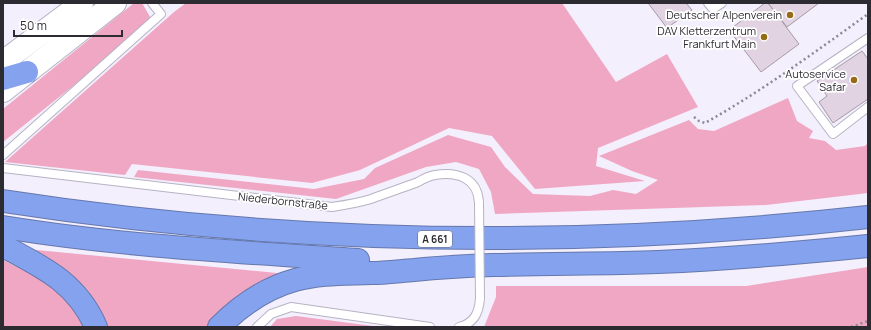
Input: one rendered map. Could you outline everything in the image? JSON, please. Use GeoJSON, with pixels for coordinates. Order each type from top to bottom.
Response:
{"type":"FeatureCollection","features":[{"type":"Feature","properties":{"kind":"highway"},"geometry":{"type":"LineString","coordinates":[[3,79],[14,78],[27,72]]}},
{"type":"Feature","properties":{"kind":"highway","name":"A 661"},"geometry":{"type":"LineString","coordinates":[[3,201],[112,216],[231,227],[373,237],[444,239],[646,236],[768,228],[868,217]]}},
{"type":"Feature","properties":{"kind":"highway"},"geometry":{"type":"LineString","coordinates":[[3,227],[109,241],[224,251],[451,266]]}},
{"type":"Feature","properties":{"kind":"highway"},"geometry":{"type":"LineString","coordinates":[[3,246],[33,262],[61,280],[82,301],[96,327]]}},
{"type":"Feature","properties":{"kind":"highway"},"geometry":{"type":"LineString","coordinates":[[219,327],[258,296],[294,280],[333,273],[373,273],[451,266],[658,262],[761,256],[868,246]]}},
{"type":"Feature","properties":{"kind":"main road"},"geometry":{"type":"LineString","coordinates":[[3,62],[82,3]]}},
{"type":"Feature","properties":{"kind":"main road"},"geometry":{"type":"LineString","coordinates":[[3,91],[115,3]]}},
{"type":"Feature","properties":{"kind":"lane"},"geometry":{"type":"LineString","coordinates":[[3,155],[161,14],[152,3]]}},
{"type":"Feature","properties":{"kind":"lane"},"geometry":{"type":"LineString","coordinates":[[708,3],[712,9],[722,3]]}},
{"type":"Feature","properties":{"kind":"lane"},"geometry":{"type":"LineString","coordinates":[[868,38],[797,86],[833,134],[868,107]]}},
{"type":"Feature","properties":{"kind":"lane","name":"Niederbornstraße"},"geometry":{"type":"LineString","coordinates":[[3,168],[332,207],[370,200],[434,175],[448,174],[461,176],[476,186],[479,193],[480,298],[476,317],[468,324],[459,327]]}},
{"type":"Feature","properties":{"kind":"lane"},"geometry":{"type":"LineString","coordinates":[[257,327],[271,314],[291,307],[430,327]]}},
{"type":"Feature","properties":{"kind":"path"},"geometry":{"type":"LineString","coordinates":[[694,117],[705,123],[716,117],[766,86],[868,14]]}},
{"type":"Feature","properties":{"kind":"path"},"geometry":{"type":"LineString","coordinates":[[853,327],[868,321]]}},
{"type":"Feature","properties":{"kind":"shaded area"},"geometry":{"type":"Polygon","coordinates":[[[134,3],[142,3],[153,22],[3,142],[3,109],[134,3]]]}},
{"type":"Feature","properties":{"kind":"shaded area"},"geometry":{"type":"Polygon","coordinates":[[[186,3],[562,3],[616,82],[667,54],[698,107],[598,148],[596,166],[645,181],[535,189],[492,136],[449,128],[360,170],[312,183],[132,164],[125,175],[5,162],[186,3]]]}},
{"type":"Feature","properties":{"kind":"shaded area"},"geometry":{"type":"Polygon","coordinates":[[[788,98],[797,121],[813,131],[809,138],[825,141],[836,150],[865,146],[868,143],[868,193],[766,205],[495,214],[491,192],[479,169],[456,162],[426,167],[336,199],[134,177],[138,170],[314,189],[364,179],[375,168],[448,135],[491,147],[505,167],[533,194],[590,196],[613,190],[636,194],[658,180],[632,171],[599,156],[689,120],[698,129],[714,131],[788,98]]]}},
{"type":"Feature","properties":{"kind":"shaded area"},"geometry":{"type":"Polygon","coordinates":[[[26,249],[287,274],[209,327],[107,327],[99,309],[26,249]]]}},
{"type":"Feature","properties":{"kind":"shaded area"},"geometry":{"type":"Polygon","coordinates":[[[3,260],[49,283],[77,309],[86,327],[3,327],[3,260]]]}},
{"type":"Feature","properties":{"kind":"shaded area"},"geometry":{"type":"Polygon","coordinates":[[[868,267],[868,327],[484,327],[496,297],[496,286],[746,286],[868,267]]]}},
{"type":"Feature","properties":{"kind":"shaded area"},"geometry":{"type":"Polygon","coordinates":[[[296,316],[381,327],[270,327],[277,319],[296,316]]]}},
{"type":"Feature","properties":{"kind":"building"},"geometry":{"type":"Polygon","coordinates":[[[648,3],[686,3],[692,10],[667,28],[648,3]]]}},
{"type":"Feature","properties":{"kind":"building","name":"DAV Kletterzentrum Frankfurt Main"},"geometry":{"type":"Polygon","coordinates":[[[765,3],[768,3],[799,44],[761,72],[729,30],[765,3]]]}},
{"type":"Feature","properties":{"kind":"building","name":"Deutscher Alpenverein"},"geometry":{"type":"Polygon","coordinates":[[[768,3],[819,3],[787,27],[768,3]]]}},
{"type":"Feature","properties":{"kind":"building"},"geometry":{"type":"Polygon","coordinates":[[[862,51],[868,59],[868,99],[833,123],[819,102],[827,96],[817,81],[862,51]]]}},
{"type":"Feature","properties":{"kind":"place","name":"Deutscher Alpenverein"},"geometry":{"type":"Point","coordinates":[790,15]}},
{"type":"Feature","properties":{"kind":"place","name":"DAV Kletterzentrum Frankfurt Main"},"geometry":{"type":"Point","coordinates":[764,37]}},
{"type":"Feature","properties":{"kind":"place","name":"Autoservice Safar"},"geometry":{"type":"Point","coordinates":[854,80]}}]}
